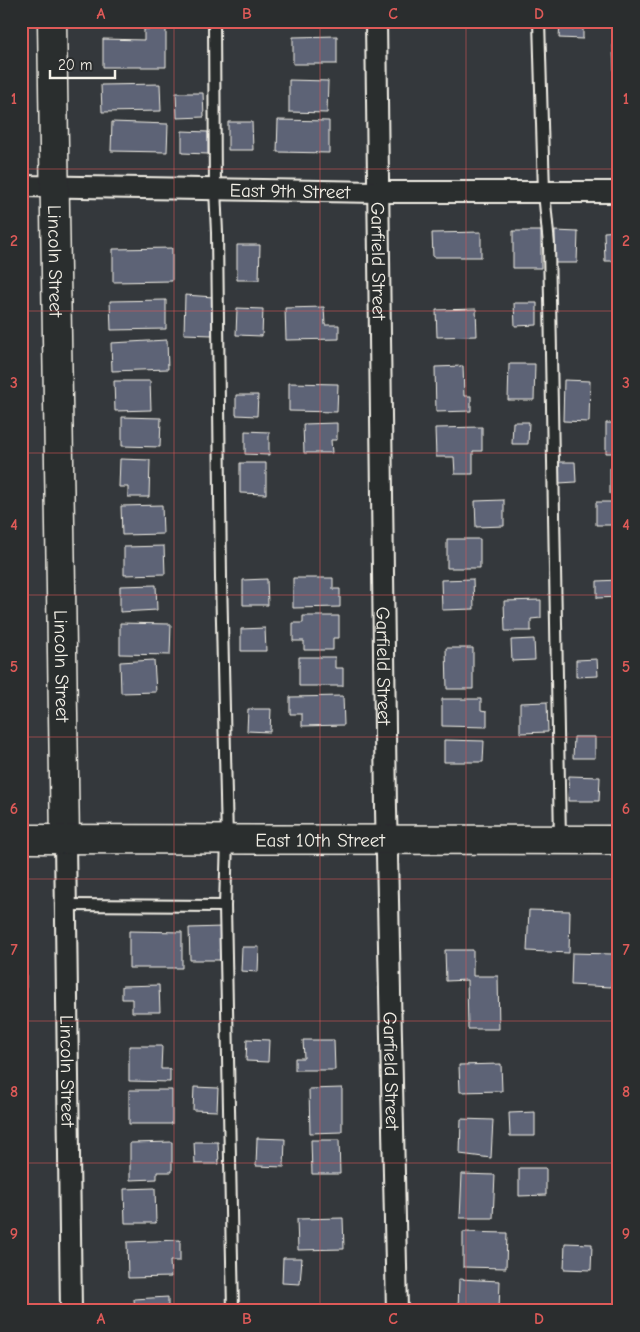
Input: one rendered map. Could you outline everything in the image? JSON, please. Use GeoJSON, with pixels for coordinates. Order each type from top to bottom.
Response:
{"type":"FeatureCollection","features":[{"type":"Feature","properties":{"kind":"main road","name":"Lincoln Street"},"geometry":{"type":"LineString","coordinates":[[52,21],[65,840]]}},
{"type":"Feature","properties":{"kind":"main road","name":"East 10th Street"},"geometry":{"type":"LineString","coordinates":[[21,839],[619,840]]}},
{"type":"Feature","properties":{"kind":"street","name":"Garfield Street"},"geometry":{"type":"LineString","coordinates":[[376,21],[377,192],[397,1311]]}},
{"type":"Feature","properties":{"kind":"street","name":"East 9th Street"},"geometry":{"type":"LineString","coordinates":[[21,186],[377,192],[619,192]]}},
{"type":"Feature","properties":{"kind":"street","name":"Lincoln Street"},"geometry":{"type":"LineString","coordinates":[[65,840],[71,1311]]}},
{"type":"Feature","properties":{"kind":"lane"},"geometry":{"type":"LineString","coordinates":[[214,21],[214,189],[218,233],[221,588],[227,840],[225,906],[233,1311]]}},
{"type":"Feature","properties":{"kind":"lane"},"geometry":{"type":"LineString","coordinates":[[539,21],[544,192],[549,245],[560,839]]}},
{"type":"Feature","properties":{"kind":"lane"},"geometry":{"type":"LineString","coordinates":[[65,905],[225,906]]}},
{"type":"Feature","properties":{"kind":"building"},"geometry":{"type":"Polygon","coordinates":[[[560,21],[583,21],[583,39],[559,38],[560,21]]]}},
{"type":"Feature","properties":{"kind":"building"},"geometry":{"type":"Polygon","coordinates":[[[612,21],[619,21],[619,73],[614,73],[612,21]]]}},
{"type":"Feature","properties":{"kind":"building"},"geometry":{"type":"Polygon","coordinates":[[[144,29],[166,29],[166,67],[103,67],[103,39],[144,40],[144,29]]]}},
{"type":"Feature","properties":{"kind":"building"},"geometry":{"type":"Polygon","coordinates":[[[337,36],[337,64],[293,64],[293,37],[337,36]]]}},
{"type":"Feature","properties":{"kind":"building"},"geometry":{"type":"Polygon","coordinates":[[[289,80],[328,81],[327,113],[289,112],[289,80]]]}},
{"type":"Feature","properties":{"kind":"building"},"geometry":{"type":"Polygon","coordinates":[[[160,84],[161,111],[102,112],[101,85],[160,84]]]}},
{"type":"Feature","properties":{"kind":"building"},"geometry":{"type":"Polygon","coordinates":[[[176,93],[203,93],[204,117],[177,118],[176,93]]]}},
{"type":"Feature","properties":{"kind":"building"},"geometry":{"type":"Polygon","coordinates":[[[614,98],[619,98],[619,158],[616,158],[614,98]]]}},
{"type":"Feature","properties":{"kind":"building"},"geometry":{"type":"Polygon","coordinates":[[[278,120],[329,121],[329,153],[277,152],[278,120]]]}},
{"type":"Feature","properties":{"kind":"building"},"geometry":{"type":"Polygon","coordinates":[[[112,122],[168,124],[167,152],[111,151],[112,122]]]}},
{"type":"Feature","properties":{"kind":"building"},"geometry":{"type":"Polygon","coordinates":[[[228,122],[252,122],[253,150],[228,150],[228,122]]]}},
{"type":"Feature","properties":{"kind":"building"},"geometry":{"type":"Polygon","coordinates":[[[182,131],[208,132],[208,154],[182,153],[182,131]]]}},
{"type":"Feature","properties":{"kind":"building"},"geometry":{"type":"Polygon","coordinates":[[[513,231],[541,231],[541,268],[513,268],[513,231]]]}},
{"type":"Feature","properties":{"kind":"building"},"geometry":{"type":"Polygon","coordinates":[[[555,231],[578,232],[577,263],[555,263],[555,231]]]}},
{"type":"Feature","properties":{"kind":"building"},"geometry":{"type":"Polygon","coordinates":[[[619,231],[619,273],[615,273],[614,261],[605,261],[604,232],[619,231]]]}},
{"type":"Feature","properties":{"kind":"building"},"geometry":{"type":"Polygon","coordinates":[[[481,232],[481,257],[433,257],[432,233],[481,232]]]}},
{"type":"Feature","properties":{"kind":"building"},"geometry":{"type":"Polygon","coordinates":[[[237,245],[260,245],[259,280],[237,280],[237,245]]]}},
{"type":"Feature","properties":{"kind":"building"},"geometry":{"type":"Polygon","coordinates":[[[172,248],[172,281],[113,282],[113,249],[172,248]]]}},
{"type":"Feature","properties":{"kind":"building"},"geometry":{"type":"Polygon","coordinates":[[[185,295],[214,297],[212,335],[184,334],[185,295]]]}},
{"type":"Feature","properties":{"kind":"building"},"geometry":{"type":"Polygon","coordinates":[[[166,300],[166,329],[111,330],[110,301],[166,300]]]}},
{"type":"Feature","properties":{"kind":"building"},"geometry":{"type":"Polygon","coordinates":[[[514,303],[537,303],[537,325],[515,326],[514,303]]]}},
{"type":"Feature","properties":{"kind":"building"},"geometry":{"type":"Polygon","coordinates":[[[324,307],[325,325],[339,325],[339,339],[286,340],[285,308],[324,307]]]}},
{"type":"Feature","properties":{"kind":"building"},"geometry":{"type":"Polygon","coordinates":[[[237,308],[263,309],[262,336],[236,335],[237,308]]]}},
{"type":"Feature","properties":{"kind":"building"},"geometry":{"type":"Polygon","coordinates":[[[476,309],[477,336],[437,337],[436,310],[476,309]]]}},
{"type":"Feature","properties":{"kind":"building"},"geometry":{"type":"Polygon","coordinates":[[[167,340],[168,369],[112,371],[111,343],[167,340]]]}},
{"type":"Feature","properties":{"kind":"building"},"geometry":{"type":"Polygon","coordinates":[[[509,364],[535,364],[534,400],[508,400],[509,364]]]}},
{"type":"Feature","properties":{"kind":"building"},"geometry":{"type":"Polygon","coordinates":[[[463,366],[464,396],[471,396],[471,411],[436,412],[435,367],[463,366]]]}},
{"type":"Feature","properties":{"kind":"building"},"geometry":{"type":"Polygon","coordinates":[[[564,380],[590,381],[589,422],[563,421],[564,380]]]}},
{"type":"Feature","properties":{"kind":"building"},"geometry":{"type":"Polygon","coordinates":[[[114,381],[150,381],[151,410],[115,411],[114,381]]]}},
{"type":"Feature","properties":{"kind":"building"},"geometry":{"type":"Polygon","coordinates":[[[289,383],[338,384],[337,412],[289,411],[289,383]]]}},
{"type":"Feature","properties":{"kind":"building"},"geometry":{"type":"Polygon","coordinates":[[[236,395],[258,395],[257,416],[236,415],[236,395]]]}},
{"type":"Feature","properties":{"kind":"building"},"geometry":{"type":"Polygon","coordinates":[[[122,417],[161,418],[160,447],[122,446],[122,417]]]}},
{"type":"Feature","properties":{"kind":"building"},"geometry":{"type":"Polygon","coordinates":[[[513,422],[529,422],[528,444],[512,444],[513,422]]]}},
{"type":"Feature","properties":{"kind":"building"},"geometry":{"type":"Polygon","coordinates":[[[337,423],[337,440],[331,440],[332,453],[304,453],[303,424],[337,423]]]}},
{"type":"Feature","properties":{"kind":"building"},"geometry":{"type":"Polygon","coordinates":[[[606,423],[619,423],[619,453],[606,453],[606,423]]]}},
{"type":"Feature","properties":{"kind":"building"},"geometry":{"type":"Polygon","coordinates":[[[482,427],[482,451],[473,451],[473,474],[455,474],[454,457],[436,457],[435,428],[482,427]]]}},
{"type":"Feature","properties":{"kind":"building"},"geometry":{"type":"Polygon","coordinates":[[[245,431],[269,432],[269,455],[245,454],[245,431]]]}},
{"type":"Feature","properties":{"kind":"building"},"geometry":{"type":"Polygon","coordinates":[[[120,459],[150,460],[149,497],[128,497],[128,487],[119,487],[120,459]]]}},
{"type":"Feature","properties":{"kind":"building"},"geometry":{"type":"Polygon","coordinates":[[[559,462],[575,462],[576,482],[559,483],[559,462]]]}},
{"type":"Feature","properties":{"kind":"building"},"geometry":{"type":"Polygon","coordinates":[[[240,463],[266,463],[266,494],[240,493],[240,463]]]}},
{"type":"Feature","properties":{"kind":"building"},"geometry":{"type":"Polygon","coordinates":[[[610,468],[619,468],[619,494],[610,494],[610,468]]]}},
{"type":"Feature","properties":{"kind":"building"},"geometry":{"type":"Polygon","coordinates":[[[504,500],[504,526],[476,527],[475,501],[504,500]]]}},
{"type":"Feature","properties":{"kind":"building"},"geometry":{"type":"Polygon","coordinates":[[[596,502],[619,502],[619,525],[596,525],[596,502]]]}},
{"type":"Feature","properties":{"kind":"building"},"geometry":{"type":"Polygon","coordinates":[[[162,505],[163,534],[122,535],[121,506],[162,505]]]}},
{"type":"Feature","properties":{"kind":"building"},"geometry":{"type":"Polygon","coordinates":[[[447,539],[480,539],[480,568],[447,568],[447,539]]]}},
{"type":"Feature","properties":{"kind":"building"},"geometry":{"type":"Polygon","coordinates":[[[164,546],[165,574],[124,575],[124,547],[164,546]]]}},
{"type":"Feature","properties":{"kind":"building"},"geometry":{"type":"Polygon","coordinates":[[[293,578],[333,578],[333,589],[340,589],[340,607],[293,608],[293,578]]]}},
{"type":"Feature","properties":{"kind":"building"},"geometry":{"type":"Polygon","coordinates":[[[267,579],[268,605],[243,605],[243,580],[267,579]]]}},
{"type":"Feature","properties":{"kind":"building"},"geometry":{"type":"Polygon","coordinates":[[[473,579],[474,609],[442,610],[441,580],[473,579]]]}},
{"type":"Feature","properties":{"kind":"building"},"geometry":{"type":"Polygon","coordinates":[[[619,580],[619,597],[597,598],[597,581],[619,580]]]}},
{"type":"Feature","properties":{"kind":"building"},"geometry":{"type":"Polygon","coordinates":[[[156,585],[157,610],[120,612],[120,586],[156,585]]]}},
{"type":"Feature","properties":{"kind":"building"},"geometry":{"type":"Polygon","coordinates":[[[541,600],[541,618],[531,619],[531,631],[505,631],[504,601],[541,600]]]}},
{"type":"Feature","properties":{"kind":"building"},"geometry":{"type":"Polygon","coordinates":[[[303,616],[339,616],[339,638],[333,638],[333,650],[304,650],[304,641],[293,641],[293,623],[303,623],[303,616]]]}},
{"type":"Feature","properties":{"kind":"building"},"geometry":{"type":"Polygon","coordinates":[[[120,623],[171,624],[170,655],[120,654],[120,623]]]}},
{"type":"Feature","properties":{"kind":"building"},"geometry":{"type":"Polygon","coordinates":[[[265,628],[266,651],[241,651],[241,629],[265,628]]]}},
{"type":"Feature","properties":{"kind":"building"},"geometry":{"type":"Polygon","coordinates":[[[534,639],[535,660],[512,661],[511,640],[534,639]]]}},
{"type":"Feature","properties":{"kind":"building"},"geometry":{"type":"Polygon","coordinates":[[[446,648],[473,648],[473,689],[447,689],[446,648]]]}},
{"type":"Feature","properties":{"kind":"building"},"geometry":{"type":"Polygon","coordinates":[[[299,657],[335,657],[335,668],[343,668],[343,686],[299,686],[299,657]]]}},
{"type":"Feature","properties":{"kind":"building"},"geometry":{"type":"Polygon","coordinates":[[[597,659],[598,676],[576,677],[576,660],[597,659]]]}},
{"type":"Feature","properties":{"kind":"building"},"geometry":{"type":"Polygon","coordinates":[[[154,660],[156,692],[121,693],[120,662],[154,660]]]}},
{"type":"Feature","properties":{"kind":"building"},"geometry":{"type":"Polygon","coordinates":[[[343,696],[344,725],[302,726],[302,714],[290,714],[290,697],[343,696]]]}},
{"type":"Feature","properties":{"kind":"building"},"geometry":{"type":"Polygon","coordinates":[[[442,699],[481,699],[481,710],[487,711],[487,727],[442,726],[442,699]]]}},
{"type":"Feature","properties":{"kind":"building"},"geometry":{"type":"Polygon","coordinates":[[[547,702],[548,732],[520,733],[520,703],[547,702]]]}},
{"type":"Feature","properties":{"kind":"building"},"geometry":{"type":"Polygon","coordinates":[[[248,709],[271,709],[270,732],[247,731],[248,709]]]}},
{"type":"Feature","properties":{"kind":"building"},"geometry":{"type":"Polygon","coordinates":[[[574,737],[595,737],[595,758],[573,758],[574,737]]]}},
{"type":"Feature","properties":{"kind":"building"},"geometry":{"type":"Polygon","coordinates":[[[444,740],[484,741],[483,762],[444,762],[444,740]]]}},
{"type":"Feature","properties":{"kind":"building"},"geometry":{"type":"Polygon","coordinates":[[[569,776],[600,777],[599,801],[568,801],[569,776]]]}},
{"type":"Feature","properties":{"kind":"building"},"geometry":{"type":"Polygon","coordinates":[[[615,781],[619,781],[619,808],[616,808],[615,781]]]}},
{"type":"Feature","properties":{"kind":"building"},"geometry":{"type":"Polygon","coordinates":[[[529,910],[570,911],[569,953],[527,951],[529,910]]]}},
{"type":"Feature","properties":{"kind":"building"},"geometry":{"type":"Polygon","coordinates":[[[223,927],[224,960],[190,960],[189,928],[223,927]]]}},
{"type":"Feature","properties":{"kind":"building"},"geometry":{"type":"Polygon","coordinates":[[[129,931],[182,932],[182,968],[129,968],[129,931]]]}},
{"type":"Feature","properties":{"kind":"building"},"geometry":{"type":"Polygon","coordinates":[[[242,947],[259,947],[258,972],[241,971],[242,947]]]}},
{"type":"Feature","properties":{"kind":"building"},"geometry":{"type":"Polygon","coordinates":[[[445,950],[473,950],[473,976],[498,976],[499,1029],[468,1029],[467,980],[446,981],[445,950]]]}},
{"type":"Feature","properties":{"kind":"building"},"geometry":{"type":"Polygon","coordinates":[[[572,953],[613,954],[611,987],[571,985],[572,953]]]}},
{"type":"Feature","properties":{"kind":"building"},"geometry":{"type":"Polygon","coordinates":[[[21,957],[26,957],[26,988],[21,989],[21,957]]]}},
{"type":"Feature","properties":{"kind":"building"},"geometry":{"type":"Polygon","coordinates":[[[159,985],[160,1012],[132,1012],[132,999],[122,999],[122,986],[159,985]]]}},
{"type":"Feature","properties":{"kind":"building"},"geometry":{"type":"Polygon","coordinates":[[[247,1039],[269,1040],[268,1062],[246,1061],[247,1039]]]}},
{"type":"Feature","properties":{"kind":"building"},"geometry":{"type":"Polygon","coordinates":[[[303,1040],[334,1040],[335,1070],[295,1070],[295,1058],[304,1058],[303,1040]]]}},
{"type":"Feature","properties":{"kind":"building"},"geometry":{"type":"Polygon","coordinates":[[[129,1046],[162,1046],[161,1069],[170,1069],[170,1082],[129,1081],[129,1046]]]}},
{"type":"Feature","properties":{"kind":"building"},"geometry":{"type":"Polygon","coordinates":[[[501,1064],[502,1091],[460,1092],[459,1065],[501,1064]]]}},
{"type":"Feature","properties":{"kind":"building"},"geometry":{"type":"Polygon","coordinates":[[[194,1087],[218,1088],[217,1111],[193,1110],[194,1087]]]}},
{"type":"Feature","properties":{"kind":"building"},"geometry":{"type":"Polygon","coordinates":[[[342,1088],[342,1132],[310,1133],[309,1089],[342,1088]]]}},
{"type":"Feature","properties":{"kind":"building"},"geometry":{"type":"Polygon","coordinates":[[[129,1090],[172,1090],[172,1124],[129,1124],[129,1090]]]}},
{"type":"Feature","properties":{"kind":"building"},"geometry":{"type":"Polygon","coordinates":[[[535,1112],[535,1136],[510,1136],[509,1113],[535,1112]]]}},
{"type":"Feature","properties":{"kind":"building"},"geometry":{"type":"Polygon","coordinates":[[[461,1119],[493,1120],[491,1158],[460,1154],[461,1119]]]}},
{"type":"Feature","properties":{"kind":"building"},"geometry":{"type":"Polygon","coordinates":[[[257,1138],[285,1139],[284,1167],[256,1166],[257,1138]]]}},
{"type":"Feature","properties":{"kind":"building"},"geometry":{"type":"Polygon","coordinates":[[[311,1140],[339,1140],[340,1174],[312,1174],[311,1140]]]}},
{"type":"Feature","properties":{"kind":"building"},"geometry":{"type":"Polygon","coordinates":[[[172,1142],[172,1172],[157,1172],[157,1179],[130,1180],[130,1143],[172,1142]]]}},
{"type":"Feature","properties":{"kind":"building"},"geometry":{"type":"Polygon","coordinates":[[[194,1142],[218,1142],[219,1164],[195,1164],[194,1142]]]}},
{"type":"Feature","properties":{"kind":"building"},"geometry":{"type":"Polygon","coordinates":[[[519,1168],[546,1168],[546,1195],[519,1196],[519,1168]]]}},
{"type":"Feature","properties":{"kind":"building"},"geometry":{"type":"Polygon","coordinates":[[[462,1174],[495,1175],[493,1218],[460,1218],[462,1174]]]}},
{"type":"Feature","properties":{"kind":"building"},"geometry":{"type":"Polygon","coordinates":[[[155,1188],[156,1223],[125,1223],[124,1189],[155,1188]]]}},
{"type":"Feature","properties":{"kind":"building"},"geometry":{"type":"Polygon","coordinates":[[[343,1218],[344,1249],[298,1250],[297,1219],[343,1218]]]}},
{"type":"Feature","properties":{"kind":"building"},"geometry":{"type":"Polygon","coordinates":[[[463,1232],[507,1233],[506,1268],[463,1267],[463,1232]]]}},
{"type":"Feature","properties":{"kind":"building"},"geometry":{"type":"Polygon","coordinates":[[[180,1240],[180,1261],[170,1261],[171,1277],[128,1278],[127,1242],[180,1240]]]}},
{"type":"Feature","properties":{"kind":"building"},"geometry":{"type":"Polygon","coordinates":[[[565,1243],[592,1244],[591,1270],[564,1269],[565,1243]]]}},
{"type":"Feature","properties":{"kind":"building"},"geometry":{"type":"Polygon","coordinates":[[[283,1258],[302,1258],[300,1284],[282,1283],[283,1258]]]}},
{"type":"Feature","properties":{"kind":"building"},"geometry":{"type":"Polygon","coordinates":[[[459,1279],[500,1281],[499,1311],[458,1311],[459,1279]]]}},
{"type":"Feature","properties":{"kind":"building"},"geometry":{"type":"Polygon","coordinates":[[[168,1297],[168,1311],[135,1311],[134,1299],[168,1297]]]}}]}
